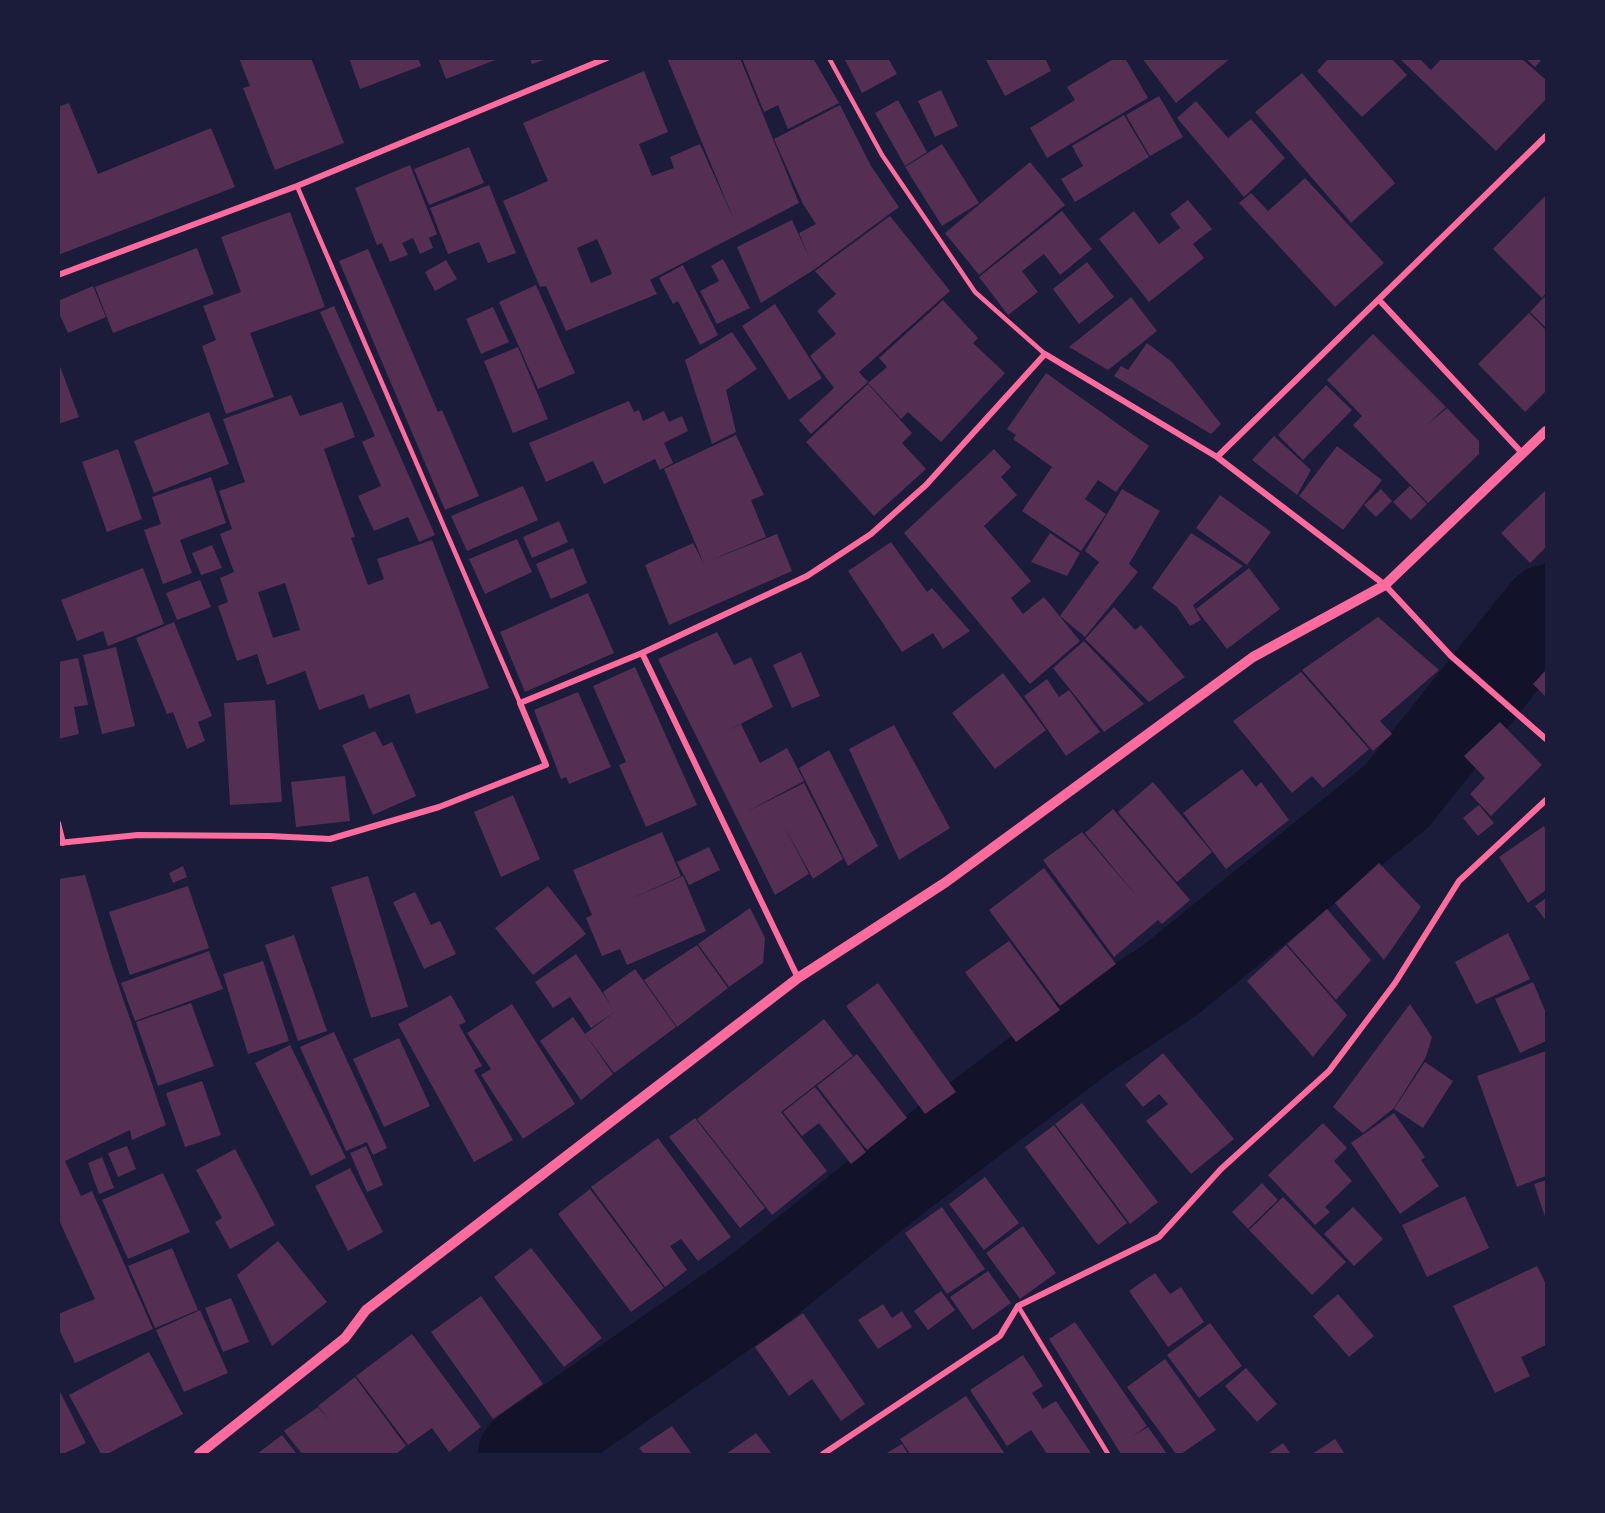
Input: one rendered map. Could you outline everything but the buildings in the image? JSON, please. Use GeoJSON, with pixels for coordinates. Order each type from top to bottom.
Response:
{"type":"FeatureCollection","features":[{"type":"Feature","properties":{"kind":"street"},"geometry":{"type":"LineString","coordinates":[[58,274],[297,186],[607,58]]}},
{"type":"Feature","properties":{"kind":"street"},"geometry":{"type":"LineString","coordinates":[[1217,457],[1380,301],[1546,136]]}},
{"type":"Feature","properties":{"kind":"street"},"geometry":{"type":"LineString","coordinates":[[1380,301],[1522,454]]}},
{"type":"Feature","properties":{"kind":"street"},"geometry":{"type":"LineString","coordinates":[[58,823],[61,843],[138,835],[330,839],[439,807],[546,765],[520,703],[642,653],[807,576],[871,534],[926,485],[1045,354],[1217,457],[1385,585],[1451,656],[1546,739]]}},
{"type":"Feature","properties":{"kind":"street"},"geometry":{"type":"LineString","coordinates":[[199,1455],[345,1338],[366,1310],[798,978],[946,882],[1253,657],[1385,585],[1546,431]]}},
{"type":"Feature","properties":{"kind":"street"},"geometry":{"type":"LineString","coordinates":[[642,653],[798,978]]}},
{"type":"Feature","properties":{"kind":"street"},"geometry":{"type":"LineString","coordinates":[[822,1455],[1000,1336],[1018,1306],[1159,1238],[1221,1168],[1329,1071],[1395,983],[1459,881],[1546,800]]}},
{"type":"Feature","properties":{"kind":"lane"},"geometry":{"type":"LineString","coordinates":[[829,58],[882,154],[975,292],[1045,354]]}},
{"type":"Feature","properties":{"kind":"lane"},"geometry":{"type":"LineString","coordinates":[[297,186],[520,703]]}},
{"type":"Feature","properties":{"kind":"lane"},"geometry":{"type":"LineString","coordinates":[[1018,1306],[1108,1455]]}},
{"type":"Feature","properties":{"kind":"shaded area"},"geometry":{"type":"Polygon","coordinates":[[[1546,561],[1546,625],[1509,668],[1480,643],[1546,561]]]}},
{"type":"Feature","properties":{"kind":"waterway"},"geometry":{"type":"LineString","coordinates":[[522,1454],[755,1292],[902,1174],[1085,1036],[1169,981],[1397,796],[1546,609]]}}]}
